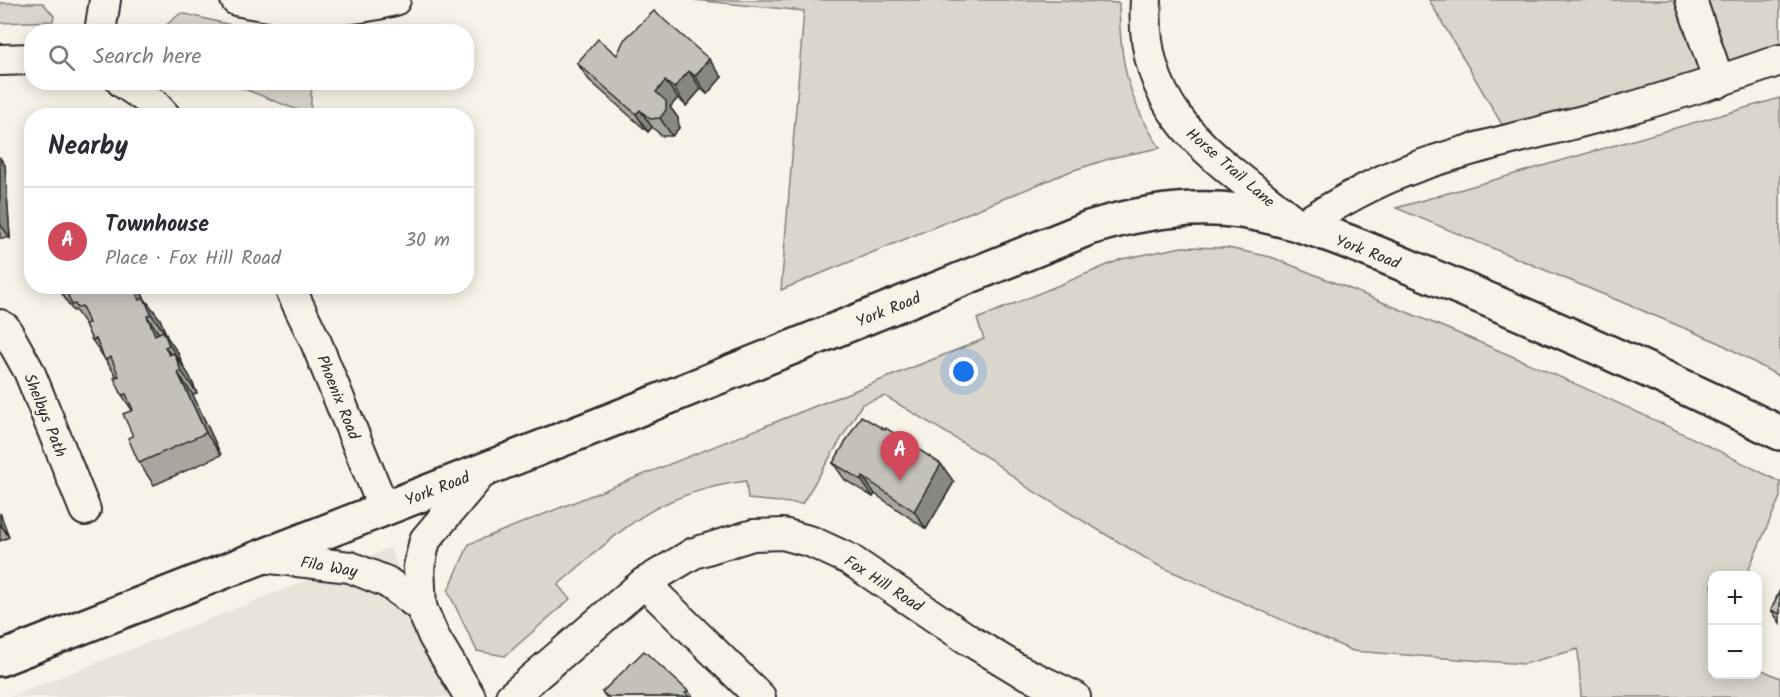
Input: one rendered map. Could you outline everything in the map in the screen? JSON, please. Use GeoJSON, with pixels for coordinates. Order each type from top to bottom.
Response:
{"type":"FeatureCollection","features":[{"type":"Feature","properties":{"kind":"main road","name":"York Road"},"geometry":{"type":"LineString","coordinates":[[0,659],[484,470],[1089,228],[1152,212],[1205,208],[1239,211],[1300,226],[1394,260],[1587,340],[1780,433]]}},
{"type":"Feature","properties":{"kind":"street"},"geometry":{"type":"LineString","coordinates":[[101,24],[105,0]]}},
{"type":"Feature","properties":{"kind":"street"},"geometry":{"type":"LineString","coordinates":[[236,0],[281,9],[329,12],[395,0]]}},
{"type":"Feature","properties":{"kind":"street","name":"Horse Trail Lane"},"geometry":{"type":"LineString","coordinates":[[1146,0],[1144,24],[1149,63],[1164,100],[1188,134],[1300,226]]}},
{"type":"Feature","properties":{"kind":"street"},"geometry":{"type":"LineString","coordinates":[[1691,0],[1719,81]]}},
{"type":"Feature","properties":{"kind":"street"},"geometry":{"type":"LineString","coordinates":[[0,60],[24,59]]}},
{"type":"Feature","properties":{"kind":"street"},"geometry":{"type":"LineString","coordinates":[[1300,226],[1347,198],[1403,172],[1464,151],[1603,116],[1780,60]]}},
{"type":"Feature","properties":{"kind":"street"},"geometry":{"type":"LineString","coordinates":[[134,90],[158,108]]}},
{"type":"Feature","properties":{"kind":"street","name":"Phoenix Road"},"geometry":{"type":"LineString","coordinates":[[293,294],[315,340],[384,509]]}},
{"type":"Feature","properties":{"kind":"street","name":"Shelbys Path"},"geometry":{"type":"LineString","coordinates":[[0,325],[5,328],[29,371],[85,510]]}},
{"type":"Feature","properties":{"kind":"street"},"geometry":{"type":"LineString","coordinates":[[458,693],[421,607],[419,567],[425,540],[484,470]]}},
{"type":"Feature","properties":{"kind":"street","name":"Fox Hill Road"},"geometry":{"type":"LineString","coordinates":[[511,697],[644,583],[694,553],[753,535],[783,534],[802,539],[849,559],[998,657],[1075,697]]}},
{"type":"Feature","properties":{"kind":"street","name":"Fila Way"},"geometry":{"type":"LineString","coordinates":[[262,557],[350,567],[387,582],[421,607]]}},
{"type":"Feature","properties":{"kind":"street"},"geometry":{"type":"LineString","coordinates":[[644,583],[760,697]]}},
{"type":"Feature","properties":{"kind":"shaded area"},"geometry":{"type":"Polygon","coordinates":[[[694,0],[1060,0],[1119,3],[1121,43],[1128,79],[1140,113],[1160,148],[1115,157],[1071,171],[781,290],[804,11],[694,0]]]}},
{"type":"Feature","properties":{"kind":"shaded area"},"geometry":{"type":"Polygon","coordinates":[[[1429,0],[1780,0],[1780,50],[1632,97],[1504,128],[1429,0]]]}},
{"type":"Feature","properties":{"kind":"shaded area"},"geometry":{"type":"Polygon","coordinates":[[[0,3],[43,3],[54,16],[53,21],[0,23],[0,3]]]}},
{"type":"Feature","properties":{"kind":"shaded area"},"geometry":{"type":"Polygon","coordinates":[[[181,13],[227,24],[168,24],[181,13]]]}},
{"type":"Feature","properties":{"kind":"shaded area"},"geometry":{"type":"Polygon","coordinates":[[[247,90],[312,90],[310,108],[292,108],[247,90]]]}},
{"type":"Feature","properties":{"kind":"shaded area"},"geometry":{"type":"Polygon","coordinates":[[[1780,98],[1780,377],[1720,343],[1396,208],[1780,98]]]}},
{"type":"Feature","properties":{"kind":"shaded area"},"geometry":{"type":"Polygon","coordinates":[[[1182,247],[1228,248],[1271,257],[1592,391],[1780,482],[1780,497],[1748,571],[1708,571],[1708,679],[1762,679],[1762,670],[1780,678],[1780,697],[1581,697],[1578,649],[1524,664],[1353,651],[1157,565],[1028,488],[990,459],[885,396],[862,404],[802,504],[748,499],[746,481],[688,494],[664,504],[622,530],[558,585],[570,599],[505,656],[477,651],[448,591],[469,544],[984,339],[977,319],[1122,259],[1182,247]]]}},
{"type":"Feature","properties":{"kind":"shaded area"},"geometry":{"type":"Polygon","coordinates":[[[390,548],[421,618],[473,697],[9,697],[390,548]]]}},
{"type":"Feature","properties":{"kind":"building"},"geometry":{"type":"Polygon","coordinates":[[[654,11],[709,59],[695,76],[689,71],[674,88],[665,81],[656,92],[666,101],[666,110],[660,118],[650,119],[640,110],[636,114],[577,63],[598,39],[617,55],[624,40],[654,11]]]}},
{"type":"Feature","properties":{"kind":"building"},"geometry":{"type":"Polygon","coordinates":[[[67,294],[136,294],[139,300],[144,298],[151,314],[147,316],[155,335],[163,331],[169,345],[165,347],[169,355],[174,353],[181,371],[178,373],[206,433],[139,463],[128,438],[133,436],[123,414],[133,410],[126,394],[122,395],[114,378],[119,376],[111,357],[105,360],[96,339],[92,340],[85,324],[89,323],[82,306],[77,308],[75,304],[72,305],[67,294]]]}},
{"type":"Feature","properties":{"kind":"building"},"geometry":{"type":"Polygon","coordinates":[[[861,416],[885,430],[886,428],[941,464],[914,511],[863,477],[861,480],[833,463],[861,416]]]}},
{"type":"Feature","properties":{"kind":"building"},"geometry":{"type":"Polygon","coordinates":[[[1780,590],[1780,614],[1771,610],[1780,590]]]}},
{"type":"Feature","properties":{"kind":"building"},"geometry":{"type":"Polygon","coordinates":[[[644,651],[688,691],[685,693],[689,697],[608,697],[602,692],[644,651]]]}},
{"type":"Feature","properties":{"kind":"place","name":"Townhouse"},"geometry":{"type":"Point","coordinates":[900,481]}}]}
